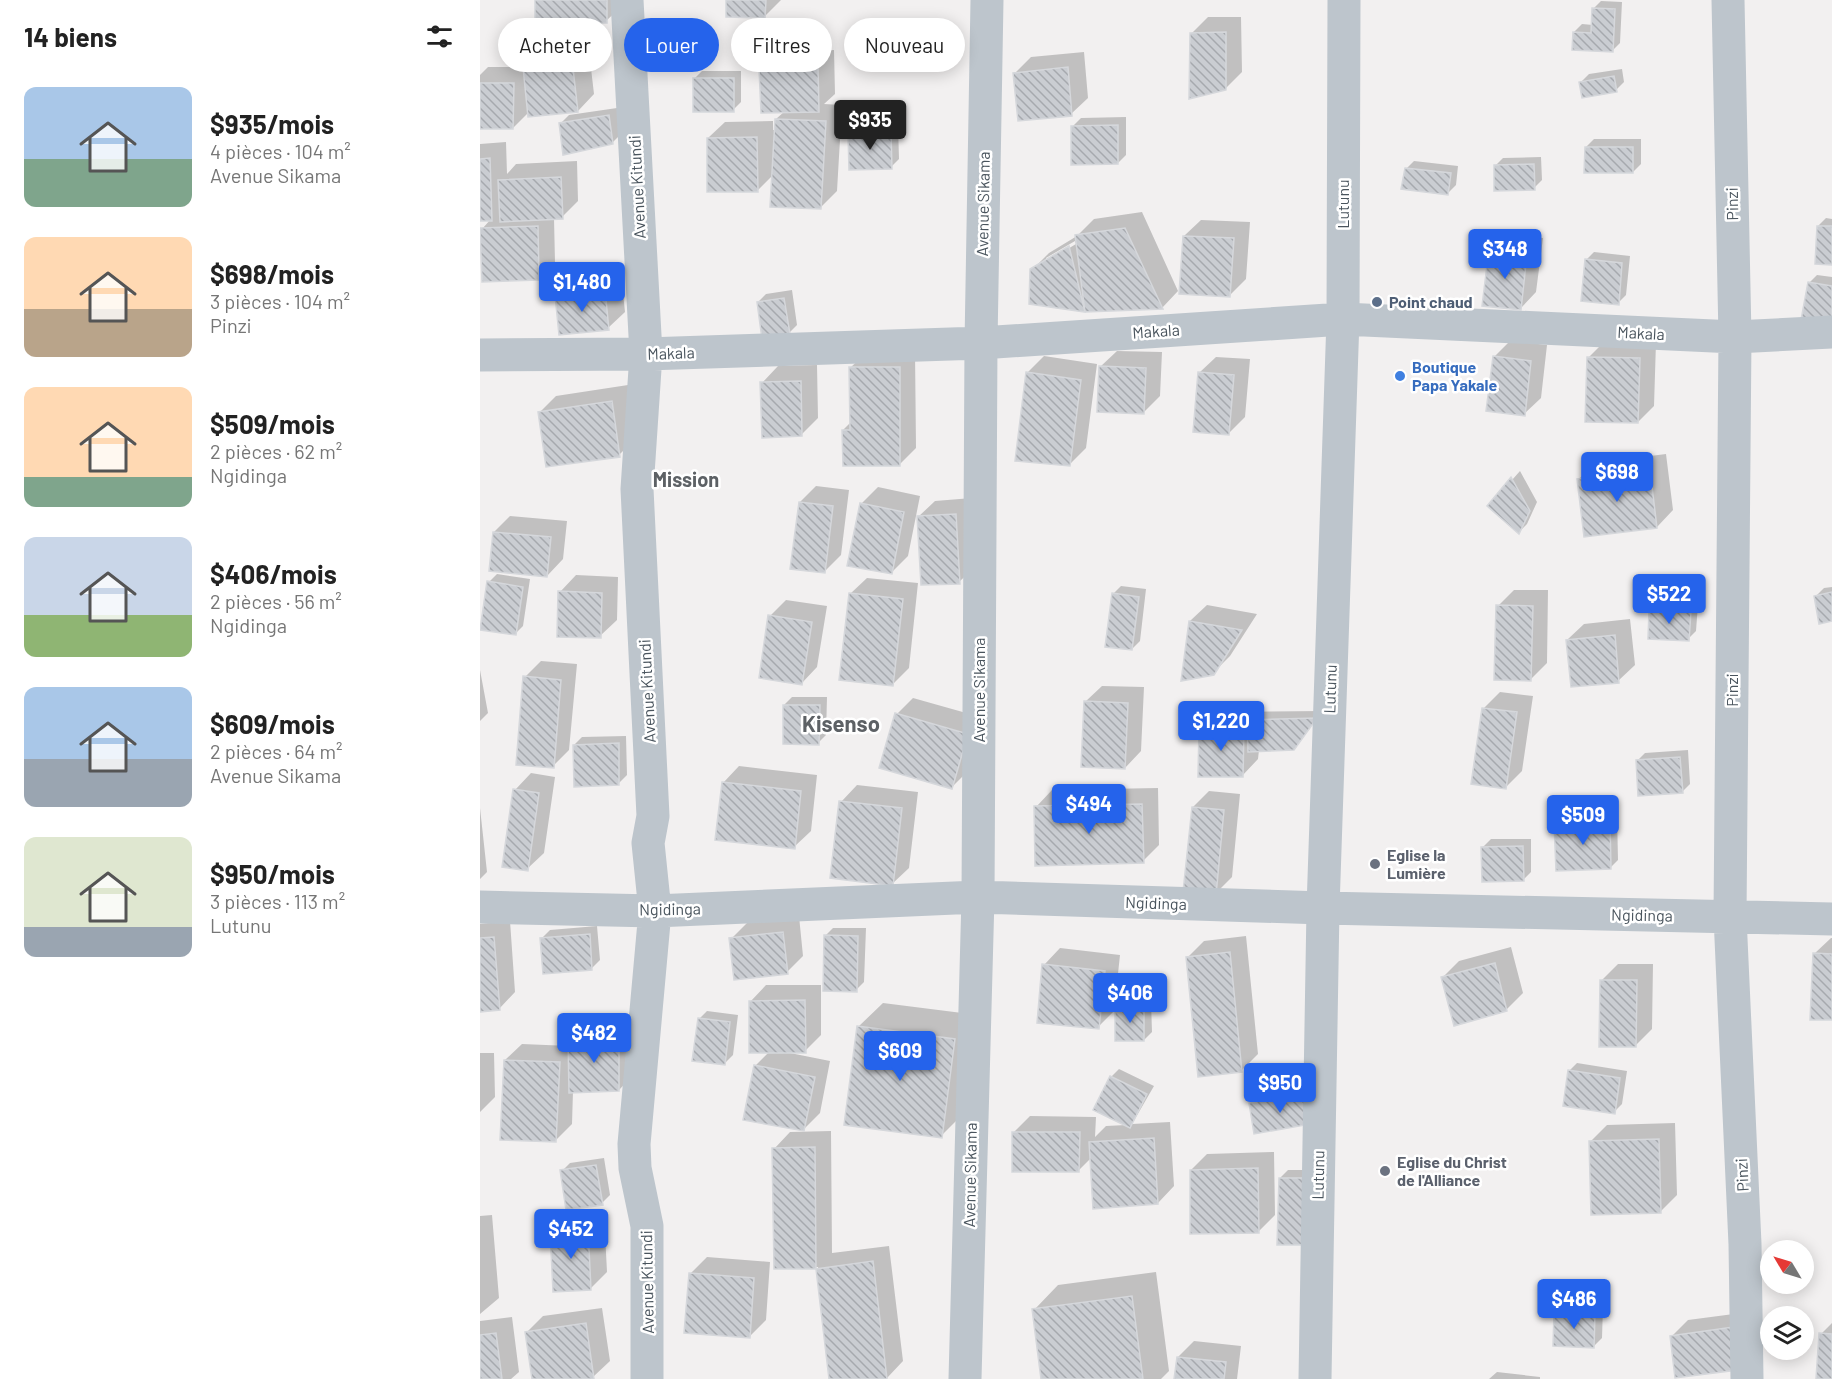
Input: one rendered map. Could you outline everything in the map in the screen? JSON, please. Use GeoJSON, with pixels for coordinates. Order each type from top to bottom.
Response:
{"type":"FeatureCollection","features":[{"type":"Feature","properties":{"kind":"street","name":"Avenue Kitundi"},"geometry":{"type":"LineString","coordinates":[[627,0],[646,354],[637,489],[653,816],[648,843],[655,911],[634,1144],[635,1168],[647,1226],[647,1379]]}},
{"type":"Feature","properties":{"kind":"street","name":"Avenue Sikama"},"geometry":{"type":"LineString","coordinates":[[965,1379],[978,897],[981,343],[987,0]]}},
{"type":"Feature","properties":{"kind":"street","name":"Lutunu"},"geometry":{"type":"LineString","coordinates":[[1315,1379],[1323,908],[1343,319],[1344,0]]}},
{"type":"Feature","properties":{"kind":"street","name":"Pinzi"},"geometry":{"type":"LineString","coordinates":[[1728,0],[1735,337],[1730,917],[1745,1244],[1747,1379]]}},
{"type":"Feature","properties":{"kind":"street","name":"Makala"},"geometry":{"type":"LineString","coordinates":[[480,355],[646,354],[981,343],[1343,319],[1735,337],[1832,332]]}},
{"type":"Feature","properties":{"kind":"street","name":"Ngidinga"},"geometry":{"type":"LineString","coordinates":[[480,907],[655,911],[978,897],[1323,908],[1832,919]]}},
{"type":"Feature","properties":{"kind":"building"},"geometry":{"type":"Polygon","coordinates":[[[535,0],[607,0],[607,18],[535,18],[535,0]]]}},
{"type":"Feature","properties":{"kind":"building"},"geometry":{"type":"Polygon","coordinates":[[[726,0],[766,0],[765,18],[726,17],[726,0]]]}},
{"type":"Feature","properties":{"kind":"building"},"geometry":{"type":"Polygon","coordinates":[[[1592,8],[1615,9],[1613,52],[1572,50],[1573,32],[1591,33],[1592,8]]]}},
{"type":"Feature","properties":{"kind":"building"},"geometry":{"type":"Polygon","coordinates":[[[1226,32],[1226,90],[1189,99],[1190,33],[1226,32]]]}},
{"type":"Feature","properties":{"kind":"building"},"geometry":{"type":"Polygon","coordinates":[[[1068,67],[1072,116],[1018,121],[1013,73],[1068,67]]]}},
{"type":"Feature","properties":{"kind":"building"},"geometry":{"type":"Polygon","coordinates":[[[524,72],[573,72],[578,112],[528,117],[524,72]]]}},
{"type":"Feature","properties":{"kind":"building"},"geometry":{"type":"Polygon","coordinates":[[[759,72],[818,72],[819,112],[761,113],[759,72]]]}},
{"type":"Feature","properties":{"kind":"building"},"geometry":{"type":"Polygon","coordinates":[[[1614,76],[1617,92],[1582,98],[1579,82],[1614,76]]]}},
{"type":"Feature","properties":{"kind":"building"},"geometry":{"type":"Polygon","coordinates":[[[693,78],[734,78],[734,112],[693,112],[693,78]]]}},
{"type":"Feature","properties":{"kind":"building"},"geometry":{"type":"Polygon","coordinates":[[[480,83],[514,83],[513,129],[480,129],[480,83]]]}},
{"type":"Feature","properties":{"kind":"building"},"geometry":{"type":"Polygon","coordinates":[[[609,115],[613,144],[563,155],[559,123],[609,115]]]}},
{"type":"Feature","properties":{"kind":"building"},"geometry":{"type":"Polygon","coordinates":[[[775,119],[826,121],[821,209],[770,207],[775,119]]]}},
{"type":"Feature","properties":{"kind":"building"},"geometry":{"type":"Polygon","coordinates":[[[1118,125],[1118,164],[1071,165],[1071,126],[1118,125]]]}},
{"type":"Feature","properties":{"kind":"building"},"geometry":{"type":"Polygon","coordinates":[[[891,132],[892,169],[849,170],[848,133],[891,132]]]}},
{"type":"Feature","properties":{"kind":"building"},"geometry":{"type":"Polygon","coordinates":[[[757,137],[758,192],[707,192],[707,138],[757,137]]]}},
{"type":"Feature","properties":{"kind":"building"},"geometry":{"type":"Polygon","coordinates":[[[1585,147],[1633,147],[1633,173],[1584,173],[1585,147]]]}},
{"type":"Feature","properties":{"kind":"building"},"geometry":{"type":"Polygon","coordinates":[[[490,158],[492,221],[480,221],[480,159],[490,158]]]}},
{"type":"Feature","properties":{"kind":"building"},"geometry":{"type":"Polygon","coordinates":[[[1534,164],[1535,190],[1494,191],[1494,165],[1534,164]]]}},
{"type":"Feature","properties":{"kind":"building"},"geometry":{"type":"Polygon","coordinates":[[[1405,168],[1451,173],[1448,195],[1401,189],[1405,168]]]}},
{"type":"Feature","properties":{"kind":"building"},"geometry":{"type":"Polygon","coordinates":[[[561,177],[563,219],[500,222],[498,180],[561,177]]]}},
{"type":"Feature","properties":{"kind":"building"},"geometry":{"type":"Polygon","coordinates":[[[538,226],[539,280],[482,282],[480,228],[538,226]]]}},
{"type":"Feature","properties":{"kind":"building"},"geometry":{"type":"Polygon","coordinates":[[[1817,226],[1832,226],[1832,265],[1815,264],[1817,226]]]}},
{"type":"Feature","properties":{"kind":"building"},"geometry":{"type":"Polygon","coordinates":[[[1125,228],[1163,309],[1085,312],[1075,235],[1125,228]]]}},
{"type":"Feature","properties":{"kind":"building"},"geometry":{"type":"Polygon","coordinates":[[[1183,236],[1234,238],[1230,297],[1179,294],[1183,236]]]}},
{"type":"Feature","properties":{"kind":"building"},"geometry":{"type":"Polygon","coordinates":[[[1069,246],[1085,312],[1029,304],[1030,269],[1069,246]]]}},
{"type":"Feature","properties":{"kind":"building"},"geometry":{"type":"Polygon","coordinates":[[[1489,249],[1527,254],[1521,310],[1482,306],[1489,249]]]}},
{"type":"Feature","properties":{"kind":"building"},"geometry":{"type":"Polygon","coordinates":[[[1585,259],[1622,263],[1619,305],[1581,301],[1585,259]]]}},
{"type":"Feature","properties":{"kind":"building"},"geometry":{"type":"Polygon","coordinates":[[[1808,282],[1832,286],[1832,325],[1801,320],[1808,282]]]}},
{"type":"Feature","properties":{"kind":"building"},"geometry":{"type":"Polygon","coordinates":[[[605,290],[609,330],[559,335],[555,295],[605,290]]]}},
{"type":"Feature","properties":{"kind":"building"},"geometry":{"type":"Polygon","coordinates":[[[784,298],[790,334],[762,339],[757,302],[784,298]]]}},
{"type":"Feature","properties":{"kind":"building"},"geometry":{"type":"Polygon","coordinates":[[[1493,356],[1531,361],[1525,416],[1486,411],[1493,356]]]}},
{"type":"Feature","properties":{"kind":"building"},"geometry":{"type":"Polygon","coordinates":[[[1587,357],[1640,358],[1638,423],[1585,422],[1587,357]]]}},
{"type":"Feature","properties":{"kind":"building"},"geometry":{"type":"Polygon","coordinates":[[[1099,366],[1146,368],[1144,414],[1097,412],[1099,366]]]}},
{"type":"Feature","properties":{"kind":"building"},"geometry":{"type":"Polygon","coordinates":[[[849,367],[900,367],[900,466],[843,466],[842,430],[850,430],[849,367]]]}},
{"type":"Feature","properties":{"kind":"building"},"geometry":{"type":"Polygon","coordinates":[[[1026,372],[1081,380],[1070,466],[1015,461],[1026,372]]]}},
{"type":"Feature","properties":{"kind":"building"},"geometry":{"type":"Polygon","coordinates":[[[1198,372],[1234,375],[1229,435],[1193,432],[1198,372]]]}},
{"type":"Feature","properties":{"kind":"building"},"geometry":{"type":"Polygon","coordinates":[[[801,381],[802,436],[762,438],[760,382],[801,381]]]}},
{"type":"Feature","properties":{"kind":"building"},"geometry":{"type":"Polygon","coordinates":[[[612,401],[620,457],[546,467],[538,412],[612,401]]]}},
{"type":"Feature","properties":{"kind":"building"},"geometry":{"type":"Polygon","coordinates":[[[1650,470],[1657,528],[1584,537],[1577,479],[1650,470]]]}},
{"type":"Feature","properties":{"kind":"building"},"geometry":{"type":"Polygon","coordinates":[[[1511,477],[1530,511],[1519,534],[1487,506],[1511,477]]]}},
{"type":"Feature","properties":{"kind":"building"},"geometry":{"type":"Polygon","coordinates":[[[799,502],[833,506],[825,573],[790,569],[799,502]]]}},
{"type":"Feature","properties":{"kind":"building"},"geometry":{"type":"Polygon","coordinates":[[[860,503],[904,512],[892,574],[847,566],[860,503]]]}},
{"type":"Feature","properties":{"kind":"building"},"geometry":{"type":"Polygon","coordinates":[[[956,514],[960,584],[921,585],[917,516],[956,514]]]}},
{"type":"Feature","properties":{"kind":"building"},"geometry":{"type":"Polygon","coordinates":[[[493,532],[551,537],[547,577],[489,571],[493,532]]]}},
{"type":"Feature","properties":{"kind":"building"},"geometry":{"type":"Polygon","coordinates":[[[487,581],[523,587],[516,635],[480,630],[487,581]]]}},
{"type":"Feature","properties":{"kind":"building"},"geometry":{"type":"Polygon","coordinates":[[[558,591],[602,593],[601,638],[557,637],[558,591]]]}},
{"type":"Feature","properties":{"kind":"building"},"geometry":{"type":"Polygon","coordinates":[[[1832,592],[1832,621],[1819,624],[1814,596],[1832,592]]]}},
{"type":"Feature","properties":{"kind":"building"},"geometry":{"type":"Polygon","coordinates":[[[849,593],[903,599],[893,686],[839,680],[849,593]]]}},
{"type":"Feature","properties":{"kind":"building"},"geometry":{"type":"Polygon","coordinates":[[[1112,593],[1139,597],[1132,650],[1105,647],[1112,593]]]}},
{"type":"Feature","properties":{"kind":"building"},"geometry":{"type":"Polygon","coordinates":[[[1496,605],[1533,606],[1531,681],[1494,680],[1496,605]]]}},
{"type":"Feature","properties":{"kind":"building"},"geometry":{"type":"Polygon","coordinates":[[[1649,610],[1691,611],[1689,641],[1648,639],[1649,610]]]}},
{"type":"Feature","properties":{"kind":"building"},"geometry":{"type":"Polygon","coordinates":[[[768,615],[812,622],[802,685],[759,678],[768,615]]]}},
{"type":"Feature","properties":{"kind":"building"},"geometry":{"type":"Polygon","coordinates":[[[1189,621],[1242,630],[1214,675],[1181,681],[1189,621]]]}},
{"type":"Feature","properties":{"kind":"building"},"geometry":{"type":"Polygon","coordinates":[[[1615,635],[1619,683],[1571,687],[1566,640],[1615,635]]]}},
{"type":"Feature","properties":{"kind":"building"},"geometry":{"type":"Polygon","coordinates":[[[523,676],[561,680],[554,768],[516,765],[523,676]]]}},
{"type":"Feature","properties":{"kind":"building"},"geometry":{"type":"Polygon","coordinates":[[[1084,701],[1128,703],[1125,769],[1081,767],[1084,701]]]}},
{"type":"Feature","properties":{"kind":"building"},"geometry":{"type":"Polygon","coordinates":[[[783,705],[820,705],[819,745],[783,744],[783,705]]]}},
{"type":"Feature","properties":{"kind":"building"},"geometry":{"type":"Polygon","coordinates":[[[1482,708],[1517,712],[1506,789],[1471,784],[1482,708]]]}},
{"type":"Feature","properties":{"kind":"building"},"geometry":{"type":"Polygon","coordinates":[[[895,713],[968,734],[952,789],[879,768],[895,713]]]}},
{"type":"Feature","properties":{"kind":"building"},"geometry":{"type":"Polygon","coordinates":[[[1317,718],[1294,750],[1248,752],[1247,720],[1317,718]]]}},
{"type":"Feature","properties":{"kind":"building"},"geometry":{"type":"Polygon","coordinates":[[[1199,727],[1244,728],[1243,777],[1198,777],[1199,727]]]}},
{"type":"Feature","properties":{"kind":"building"},"geometry":{"type":"Polygon","coordinates":[[[619,743],[619,785],[574,787],[573,745],[619,743]]]}},
{"type":"Feature","properties":{"kind":"building"},"geometry":{"type":"Polygon","coordinates":[[[1680,757],[1683,793],[1638,796],[1636,760],[1680,757]]]}},
{"type":"Feature","properties":{"kind":"building"},"geometry":{"type":"Polygon","coordinates":[[[722,782],[801,791],[795,849],[715,840],[722,782]]]}},
{"type":"Feature","properties":{"kind":"building"},"geometry":{"type":"Polygon","coordinates":[[[513,789],[539,793],[528,871],[502,867],[513,789]]]}},
{"type":"Feature","properties":{"kind":"building"},"geometry":{"type":"Polygon","coordinates":[[[839,801],[902,808],[893,886],[830,878],[839,801]]]}},
{"type":"Feature","properties":{"kind":"building"},"geometry":{"type":"Polygon","coordinates":[[[1142,804],[1144,863],[1035,866],[1034,806],[1142,804]]]}},
{"type":"Feature","properties":{"kind":"building"},"geometry":{"type":"Polygon","coordinates":[[[1192,807],[1224,810],[1216,895],[1183,892],[1192,807]]]}},
{"type":"Feature","properties":{"kind":"building"},"geometry":{"type":"Polygon","coordinates":[[[1610,821],[1611,869],[1556,871],[1554,823],[1610,821]]]}},
{"type":"Feature","properties":{"kind":"building"},"geometry":{"type":"Polygon","coordinates":[[[1523,846],[1524,881],[1482,882],[1481,847],[1523,846]]]}},
{"type":"Feature","properties":{"kind":"building"},"geometry":{"type":"Polygon","coordinates":[[[783,932],[788,974],[734,980],[729,938],[783,932]]]}},
{"type":"Feature","properties":{"kind":"building"},"geometry":{"type":"Polygon","coordinates":[[[590,934],[592,970],[543,974],[540,938],[590,934]]]}},
{"type":"Feature","properties":{"kind":"building"},"geometry":{"type":"Polygon","coordinates":[[[824,935],[858,936],[857,992],[823,991],[824,935]]]}},
{"type":"Feature","properties":{"kind":"building"},"geometry":{"type":"Polygon","coordinates":[[[494,937],[500,1010],[480,1012],[480,938],[494,937]]]}},
{"type":"Feature","properties":{"kind":"building"},"geometry":{"type":"Polygon","coordinates":[[[1230,952],[1242,1072],[1198,1077],[1186,957],[1230,952]]]}},
{"type":"Feature","properties":{"kind":"building"},"geometry":{"type":"Polygon","coordinates":[[[1813,953],[1832,954],[1832,1020],[1810,1020],[1813,953]]]}},
{"type":"Feature","properties":{"kind":"building"},"geometry":{"type":"Polygon","coordinates":[[[1495,963],[1507,1011],[1454,1026],[1441,977],[1495,963]]]}},
{"type":"Feature","properties":{"kind":"building"},"geometry":{"type":"Polygon","coordinates":[[[1042,964],[1105,971],[1099,1029],[1037,1023],[1042,964]]]}},
{"type":"Feature","properties":{"kind":"building"},"geometry":{"type":"Polygon","coordinates":[[[1600,980],[1637,980],[1636,1047],[1599,1047],[1600,980]]]}},
{"type":"Feature","properties":{"kind":"building"},"geometry":{"type":"Polygon","coordinates":[[[805,1000],[806,1053],[749,1053],[749,1001],[805,1000]]]}},
{"type":"Feature","properties":{"kind":"building"},"geometry":{"type":"Polygon","coordinates":[[[1115,1008],[1144,1008],[1144,1041],[1115,1041],[1115,1008]]]}},
{"type":"Feature","properties":{"kind":"building"},"geometry":{"type":"Polygon","coordinates":[[[698,1018],[730,1022],[725,1065],[692,1061],[698,1018]]]}},
{"type":"Feature","properties":{"kind":"building"},"geometry":{"type":"Polygon","coordinates":[[[857,1026],[955,1039],[942,1138],[844,1125],[857,1026]]]}},
{"type":"Feature","properties":{"kind":"building"},"geometry":{"type":"Polygon","coordinates":[[[619,1036],[619,1091],[569,1093],[568,1037],[619,1036]]]}},
{"type":"Feature","properties":{"kind":"building"},"geometry":{"type":"Polygon","coordinates":[[[504,1060],[560,1062],[556,1142],[500,1140],[504,1060]]]}},
{"type":"Feature","properties":{"kind":"building"},"geometry":{"type":"Polygon","coordinates":[[[754,1065],[815,1077],[804,1131],[743,1120],[754,1065]]]}},
{"type":"Feature","properties":{"kind":"building"},"geometry":{"type":"Polygon","coordinates":[[[1568,1070],[1620,1078],[1615,1114],[1563,1106],[1568,1070]]]}},
{"type":"Feature","properties":{"kind":"building"},"geometry":{"type":"Polygon","coordinates":[[[1110,1076],[1147,1094],[1130,1128],[1093,1110],[1110,1076]]]}},
{"type":"Feature","properties":{"kind":"building"},"geometry":{"type":"Polygon","coordinates":[[[1306,1093],[1311,1124],[1254,1134],[1249,1103],[1306,1093]]]}},
{"type":"Feature","properties":{"kind":"building"},"geometry":{"type":"Polygon","coordinates":[[[1012,1132],[1080,1132],[1079,1172],[1012,1172],[1012,1132]]]}},
{"type":"Feature","properties":{"kind":"building"},"geometry":{"type":"Polygon","coordinates":[[[1154,1138],[1158,1204],[1093,1209],[1089,1142],[1154,1138]]]}},
{"type":"Feature","properties":{"kind":"building"},"geometry":{"type":"Polygon","coordinates":[[[1659,1139],[1661,1213],[1591,1215],[1589,1141],[1659,1139]]]}},
{"type":"Feature","properties":{"kind":"building"},"geometry":{"type":"Polygon","coordinates":[[[815,1147],[816,1269],[774,1269],[772,1148],[815,1147]]]}},
{"type":"Feature","properties":{"kind":"building"},"geometry":{"type":"Polygon","coordinates":[[[596,1165],[603,1205],[566,1210],[560,1170],[596,1165]]]}},
{"type":"Feature","properties":{"kind":"building"},"geometry":{"type":"Polygon","coordinates":[[[1258,1168],[1259,1233],[1190,1234],[1190,1170],[1258,1168]]]}},
{"type":"Feature","properties":{"kind":"building"},"geometry":{"type":"Polygon","coordinates":[[[1279,1178],[1307,1178],[1306,1245],[1277,1245],[1279,1178]]]}},
{"type":"Feature","properties":{"kind":"building"},"geometry":{"type":"Polygon","coordinates":[[[588,1228],[591,1290],[553,1292],[550,1231],[588,1228]]]}},
{"type":"Feature","properties":{"kind":"building"},"geometry":{"type":"Polygon","coordinates":[[[873,1261],[887,1379],[829,1379],[816,1269],[873,1261]]]}},
{"type":"Feature","properties":{"kind":"building"},"geometry":{"type":"Polygon","coordinates":[[[689,1273],[754,1278],[750,1338],[684,1333],[689,1273]]]}},
{"type":"Feature","properties":{"kind":"building"},"geometry":{"type":"Polygon","coordinates":[[[1132,1296],[1143,1379],[1041,1379],[1032,1309],[1132,1296]]]}},
{"type":"Feature","properties":{"kind":"building"},"geometry":{"type":"Polygon","coordinates":[[[1554,1312],[1595,1313],[1594,1348],[1553,1346],[1554,1312]]]}},
{"type":"Feature","properties":{"kind":"building"},"geometry":{"type":"Polygon","coordinates":[[[586,1323],[594,1379],[532,1379],[525,1332],[586,1323]]]}},
{"type":"Feature","properties":{"kind":"building"},"geometry":{"type":"Polygon","coordinates":[[[1733,1327],[1738,1370],[1675,1378],[1670,1336],[1733,1327]]]}},
{"type":"Feature","properties":{"kind":"building"},"geometry":{"type":"Polygon","coordinates":[[[496,1333],[502,1379],[480,1379],[480,1335],[496,1333]]]}},
{"type":"Feature","properties":{"kind":"building"},"geometry":{"type":"Polygon","coordinates":[[[1819,1333],[1832,1334],[1832,1379],[1816,1379],[1819,1333]]]}},
{"type":"Feature","properties":{"kind":"building"},"geometry":{"type":"Polygon","coordinates":[[[1177,1357],[1226,1362],[1224,1379],[1174,1379],[1177,1357]]]}},
{"type":"Feature","properties":{"kind":"place","name":"Point chaud"},"geometry":{"type":"Point","coordinates":[1377,302]}},
{"type":"Feature","properties":{"kind":"place","name":"Boutique Papa Yakale"},"geometry":{"type":"Point","coordinates":[1400,376]}},
{"type":"Feature","properties":{"kind":"place","name":"Eglise la Lumière"},"geometry":{"type":"Point","coordinates":[1375,864]}},
{"type":"Feature","properties":{"kind":"place","name":"Eglise du Christ de l'Alliance"},"geometry":{"type":"Point","coordinates":[1385,1171]}},
{"type":"Feature","properties":{"kind":"district","name":"Mission"},"geometry":{"type":"Point","coordinates":[686,480]}},
{"type":"Feature","properties":{"kind":"district","name":"Kisenso"},"geometry":{"type":"Point","coordinates":[841,724]}}]}
